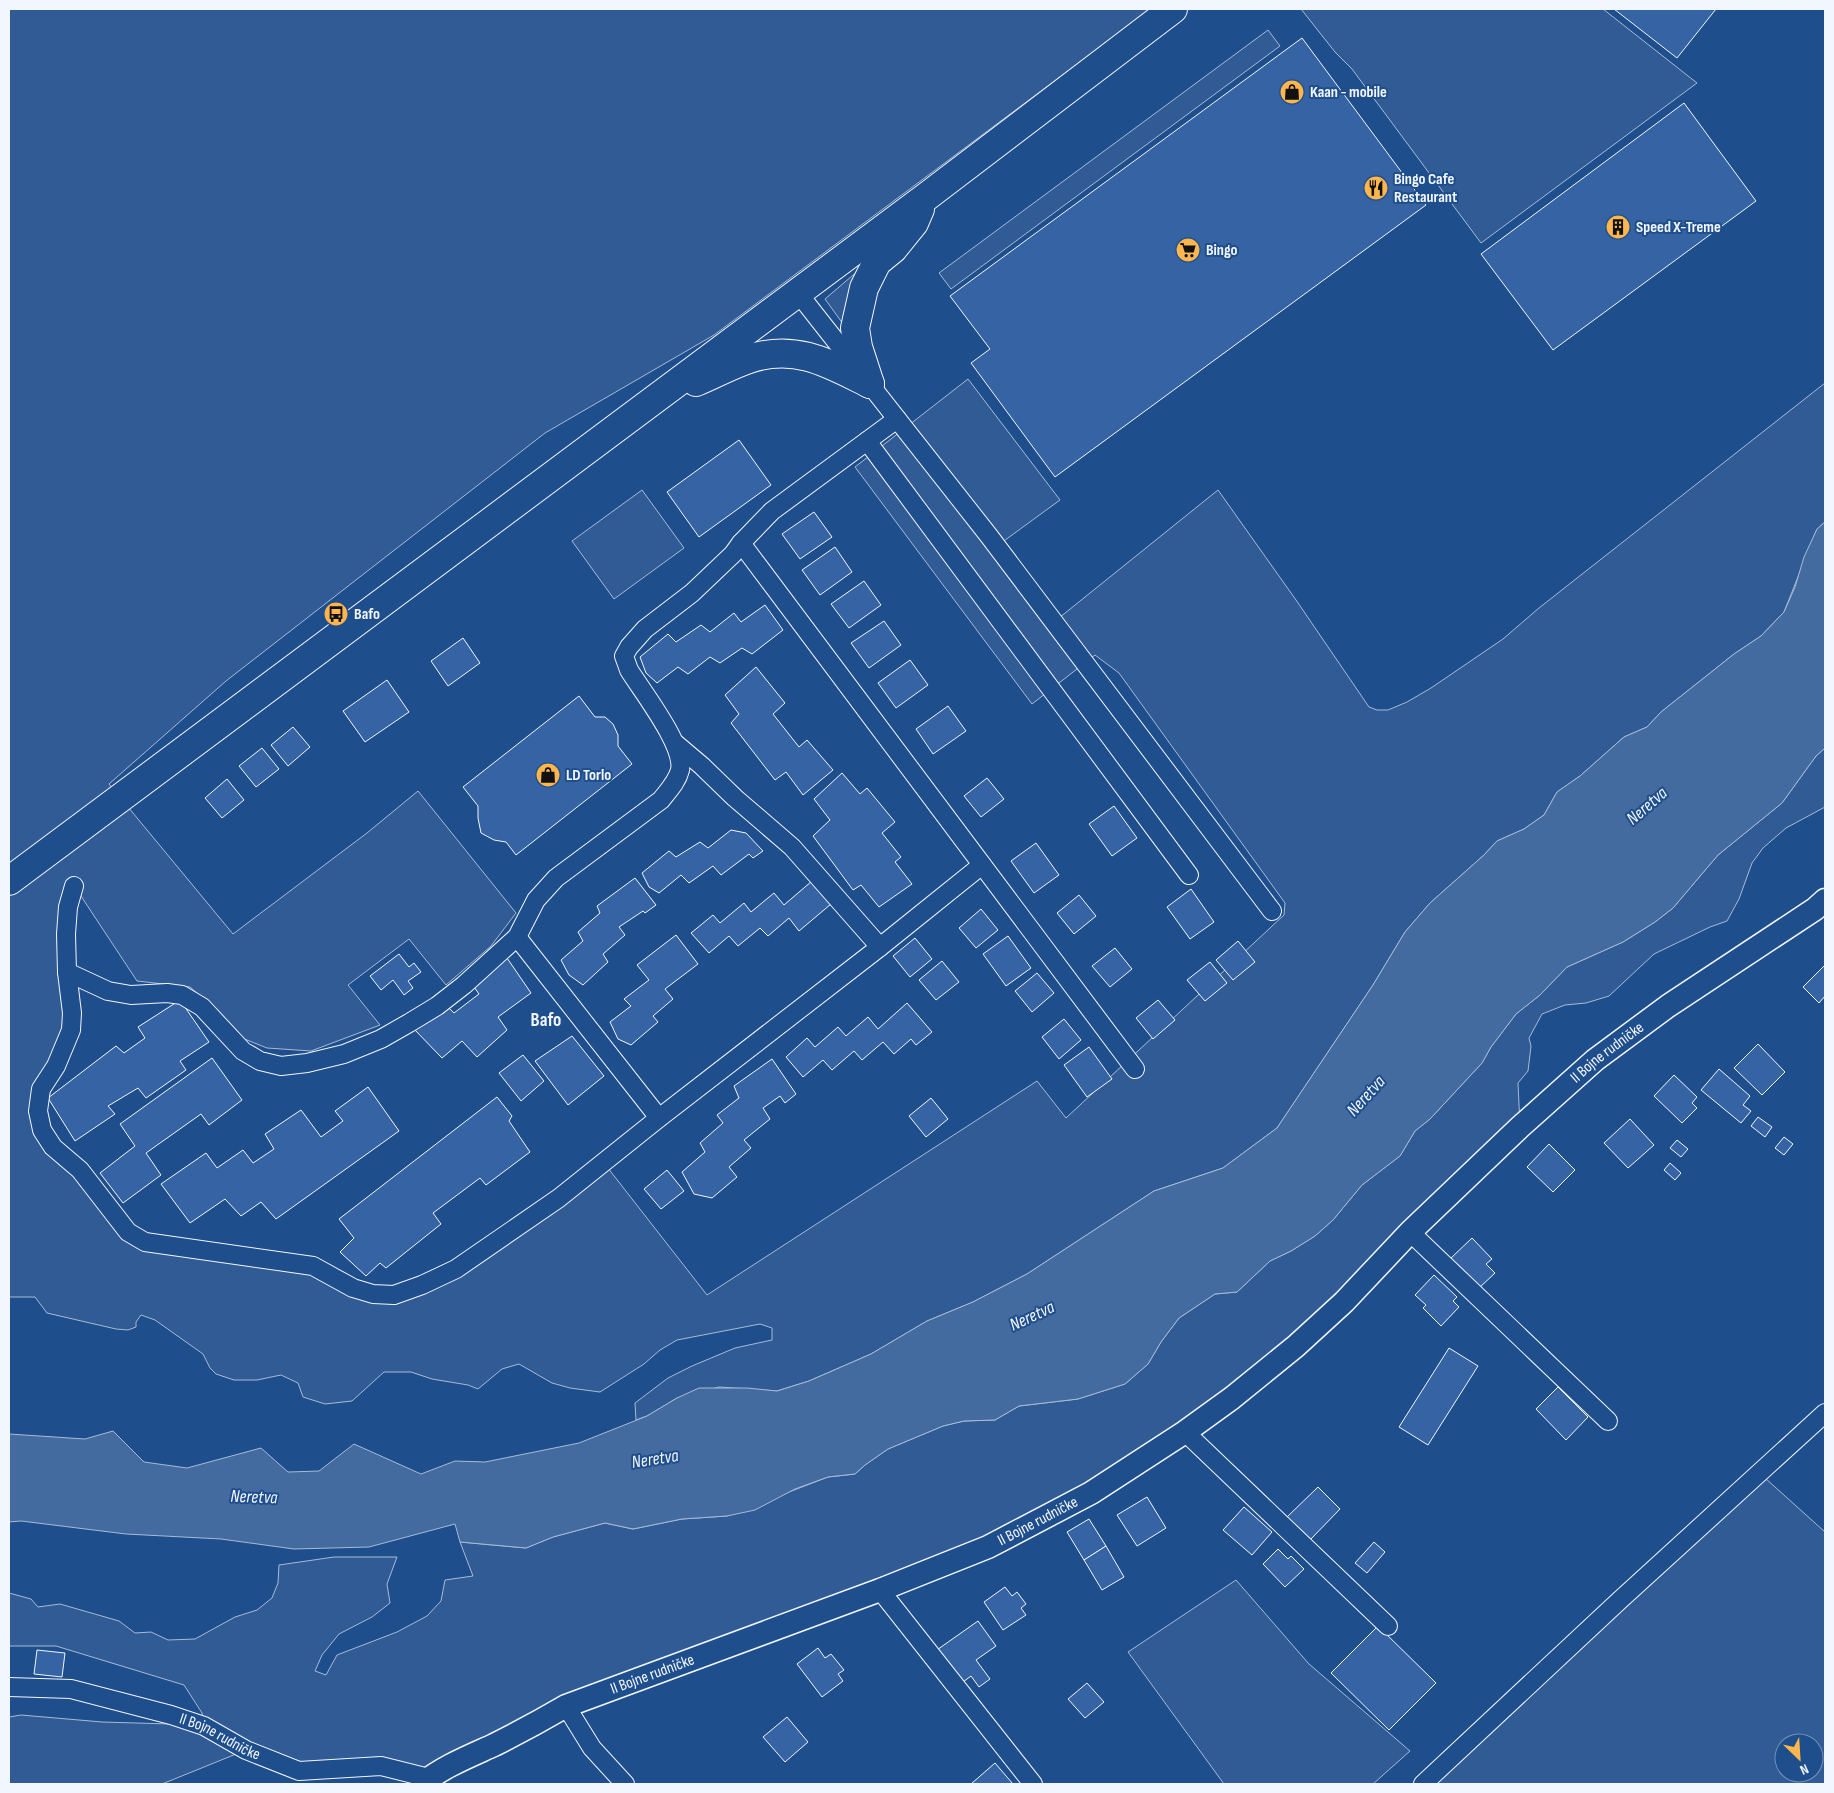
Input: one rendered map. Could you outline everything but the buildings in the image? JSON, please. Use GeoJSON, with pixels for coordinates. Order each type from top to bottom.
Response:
{"type":"FeatureCollection","features":[{"type":"Feature","properties":{"kind":"main road"},"geometry":{"type":"LineString","coordinates":[[9,881],[798,293],[1173,9]]}},
{"type":"Feature","properties":{"kind":"main road"},"geometry":{"type":"LineString","coordinates":[[870,384],[858,347],[855,328],[864,288],[877,262],[893,249],[914,223],[926,197]]}},
{"type":"Feature","properties":{"kind":"main road"},"geometry":{"type":"LineString","coordinates":[[657,398],[750,359],[763,355],[783,353],[806,355],[824,361],[870,384]]}},
{"type":"Feature","properties":{"kind":"street"},"geometry":{"type":"LineString","coordinates":[[798,293],[989,536],[1272,911]]}},
{"type":"Feature","properties":{"kind":"street"},"geometry":{"type":"LineString","coordinates":[[880,947],[792,847],[676,744],[629,670],[624,656],[629,647],[646,629],[692,593],[733,554],[741,543],[772,512],[897,419]]}},
{"type":"Feature","properties":{"kind":"street"},"geometry":{"type":"LineString","coordinates":[[867,441],[1190,874]]}},
{"type":"Feature","properties":{"kind":"street"},"geometry":{"type":"LineString","coordinates":[[741,543],[1135,1069]]}},
{"type":"Feature","properties":{"kind":"street"},"geometry":{"type":"LineString","coordinates":[[67,972],[108,991],[131,995],[168,993],[182,995],[202,1007],[243,1051],[260,1061],[281,1066],[307,1063],[344,1054],[381,1039],[437,1006],[464,985],[516,936],[536,900],[556,878],[661,800],[675,783],[680,770],[680,760],[676,744]]}},
{"type":"Feature","properties":{"kind":"street"},"geometry":{"type":"LineString","coordinates":[[74,886],[68,907],[67,972],[72,1013],[70,1030],[56,1066],[41,1089],[38,1111],[42,1130],[53,1147],[80,1170],[128,1232],[145,1242],[312,1266],[353,1288],[374,1294],[394,1295],[422,1285],[456,1269],[559,1198],[982,865]]}},
{"type":"Feature","properties":{"kind":"street","name":"II Bojne rudničke"},"geometry":{"type":"LineString","coordinates":[[9,1687],[71,1689],[170,1715],[204,1726],[246,1750],[298,1771],[381,1766],[425,1781],[525,1730],[566,1706],[880,1590],[988,1547],[1091,1494],[1185,1432],[1232,1398],[1296,1346],[1344,1302],[1410,1232],[1595,1060],[1668,1006],[1815,910],[1825,900]]}},
{"type":"Feature","properties":{"kind":"street"},"geometry":{"type":"LineString","coordinates":[[516,936],[659,1118]]}},
{"type":"Feature","properties":{"kind":"street"},"geometry":{"type":"LineString","coordinates":[[1410,1232],[1608,1421]]}},
{"type":"Feature","properties":{"kind":"street"},"geometry":{"type":"LineString","coordinates":[[1423,1784],[1620,1600],[1825,1413]]}},
{"type":"Feature","properties":{"kind":"street"},"geometry":{"type":"LineString","coordinates":[[1185,1432],[1388,1626]]}},
{"type":"Feature","properties":{"kind":"street"},"geometry":{"type":"LineString","coordinates":[[880,1590],[1033,1784]]}},
{"type":"Feature","properties":{"kind":"street"},"geometry":{"type":"LineString","coordinates":[[566,1706],[592,1748],[625,1784]]}},
{"type":"Feature","properties":{"kind":"shaded area"},"geometry":{"type":"Polygon","coordinates":[[[9,9],[1151,9],[714,335],[545,433],[226,681],[109,784],[233,934],[367,833],[418,791],[516,913],[491,946],[446,985],[409,939],[348,985],[380,1025],[311,1051],[267,1048],[237,1036],[211,1005],[190,987],[137,981],[75,887],[72,1013],[41,1089],[42,1130],[128,1232],[289,1261],[373,1294],[422,1285],[604,1163],[707,1295],[1037,1081],[1066,1118],[1284,915],[1285,903],[1119,673],[1095,655],[1032,704],[855,467],[968,379],[1060,500],[997,546],[1054,622],[1218,490],[1369,707],[1377,710],[1388,710],[1407,702],[1503,639],[1539,608],[1825,383],[1825,522],[1817,529],[1784,612],[1761,636],[1734,654],[1661,712],[1647,727],[1624,737],[1580,776],[1557,792],[1544,815],[1524,829],[1497,841],[1430,903],[1405,932],[1373,985],[1277,1128],[1223,1168],[1154,1191],[1027,1274],[973,1302],[927,1321],[871,1354],[809,1381],[777,1391],[719,1387],[677,1398],[647,1416],[636,1420],[635,1403],[668,1378],[735,1348],[772,1340],[772,1328],[760,1324],[677,1340],[600,1392],[570,1388],[552,1383],[519,1364],[502,1369],[478,1389],[468,1385],[432,1379],[411,1372],[384,1372],[352,1401],[325,1404],[303,1397],[298,1383],[281,1375],[257,1380],[234,1380],[216,1374],[210,1368],[203,1354],[155,1320],[141,1315],[136,1322],[136,1327],[128,1330],[116,1329],[47,1313],[35,1297],[9,1297],[9,9]]]}},
{"type":"Feature","properties":{"kind":"shaded area"},"geometry":{"type":"Polygon","coordinates":[[[1301,9],[1603,9],[1697,83],[1481,243],[1352,69],[1335,52],[1301,9]]]}},
{"type":"Feature","properties":{"kind":"shaded area"},"geometry":{"type":"Polygon","coordinates":[[[1268,30],[1280,46],[951,289],[939,273],[1268,30]]]}},
{"type":"Feature","properties":{"kind":"shaded area"},"geometry":{"type":"Polygon","coordinates":[[[859,270],[846,328],[825,299],[859,270]]]}},
{"type":"Feature","properties":{"kind":"shaded area"},"geometry":{"type":"Polygon","coordinates":[[[642,490],[684,548],[614,599],[572,541],[642,490]]]}},
{"type":"Feature","properties":{"kind":"shaded area"},"geometry":{"type":"Polygon","coordinates":[[[1825,748],[1825,807],[1786,828],[1763,848],[1752,863],[1739,899],[1727,921],[1710,927],[1654,954],[1609,996],[1586,1003],[1565,1005],[1542,1014],[1529,1038],[1531,1046],[1528,1071],[1518,1083],[1520,1127],[1344,1302],[1091,1493],[696,1657],[429,1778],[326,1770],[246,1750],[162,1784],[9,1784],[9,1717],[21,1715],[102,1722],[204,1725],[202,1713],[184,1685],[56,1646],[9,1646],[9,1593],[31,1599],[38,1607],[60,1604],[119,1621],[135,1633],[151,1632],[168,1640],[195,1639],[235,1617],[257,1610],[272,1598],[278,1583],[279,1565],[334,1557],[397,1557],[387,1584],[390,1603],[372,1617],[339,1634],[322,1655],[315,1671],[326,1675],[337,1655],[397,1632],[427,1616],[441,1601],[445,1580],[473,1576],[460,1542],[526,1548],[553,1537],[605,1523],[633,1529],[682,1519],[727,1516],[828,1477],[855,1474],[888,1449],[943,1426],[964,1421],[995,1420],[1019,1406],[1078,1399],[1125,1384],[1148,1364],[1161,1342],[1179,1318],[1215,1294],[1237,1292],[1270,1261],[1315,1236],[1333,1220],[1362,1185],[1400,1156],[1415,1131],[1430,1119],[1482,1063],[1491,1047],[1516,1014],[1540,995],[1567,967],[1623,942],[1673,908],[1718,855],[1782,803],[1816,756],[1825,748]]]}},
{"type":"Feature","properties":{"kind":"shaded area"},"geometry":{"type":"Polygon","coordinates":[[[1765,1478],[1825,1532],[1825,1784],[1430,1784],[1650,1579],[1765,1478]]]}},
{"type":"Feature","properties":{"kind":"shaded area"},"geometry":{"type":"Polygon","coordinates":[[[1236,1580],[1309,1664],[1410,1751],[1373,1784],[1224,1784],[1128,1652],[1236,1580]]]}},
{"type":"Feature","properties":{"kind":"water","name":"Neretva"},"geometry":{"type":"Polygon","coordinates":[[[1825,522],[1825,748],[1816,756],[1782,803],[1718,855],[1673,908],[1655,922],[1623,942],[1567,967],[1540,995],[1516,1014],[1491,1047],[1482,1063],[1430,1119],[1415,1131],[1400,1156],[1362,1185],[1333,1220],[1315,1236],[1270,1261],[1237,1292],[1215,1294],[1179,1318],[1161,1342],[1148,1364],[1125,1384],[1078,1399],[1019,1406],[995,1420],[964,1421],[943,1426],[888,1449],[855,1474],[828,1477],[795,1489],[755,1510],[727,1516],[682,1519],[633,1529],[605,1523],[553,1537],[526,1548],[460,1542],[455,1524],[369,1547],[294,1549],[221,1539],[126,1534],[21,1521],[9,1522],[9,1434],[85,1439],[113,1431],[144,1462],[187,1468],[261,1448],[288,1472],[319,1471],[354,1444],[421,1474],[455,1461],[485,1462],[579,1443],[647,1416],[677,1398],[699,1388],[747,1388],[777,1391],[809,1381],[871,1354],[927,1321],[973,1302],[1027,1274],[1154,1191],[1223,1168],[1277,1128],[1373,985],[1405,932],[1430,903],[1497,841],[1524,829],[1544,815],[1557,792],[1580,776],[1624,737],[1647,727],[1661,712],[1734,654],[1761,636],[1784,612],[1795,587],[1804,557],[1817,529],[1825,522]]]}},
{"type":"Feature","properties":{"kind":"place","name":"Kaan - mobile"},"geometry":{"type":"Point","coordinates":[1292,92]}},
{"type":"Feature","properties":{"kind":"place","name":"Bingo Cafe Restaurant"},"geometry":{"type":"Point","coordinates":[1376,188]}},
{"type":"Feature","properties":{"kind":"place","name":"Speed X-Treme"},"geometry":{"type":"Point","coordinates":[1618,227]}},
{"type":"Feature","properties":{"kind":"place","name":"Bingo"},"geometry":{"type":"Point","coordinates":[1188,250]}},
{"type":"Feature","properties":{"kind":"place","name":"Bafo"},"geometry":{"type":"Point","coordinates":[336,614]}},
{"type":"Feature","properties":{"kind":"place","name":"LD Torlo"},"geometry":{"type":"Point","coordinates":[548,775]}},
{"type":"Feature","properties":{"kind":"district","name":"Bafo"},"geometry":{"type":"Point","coordinates":[546,1020]}}]}
